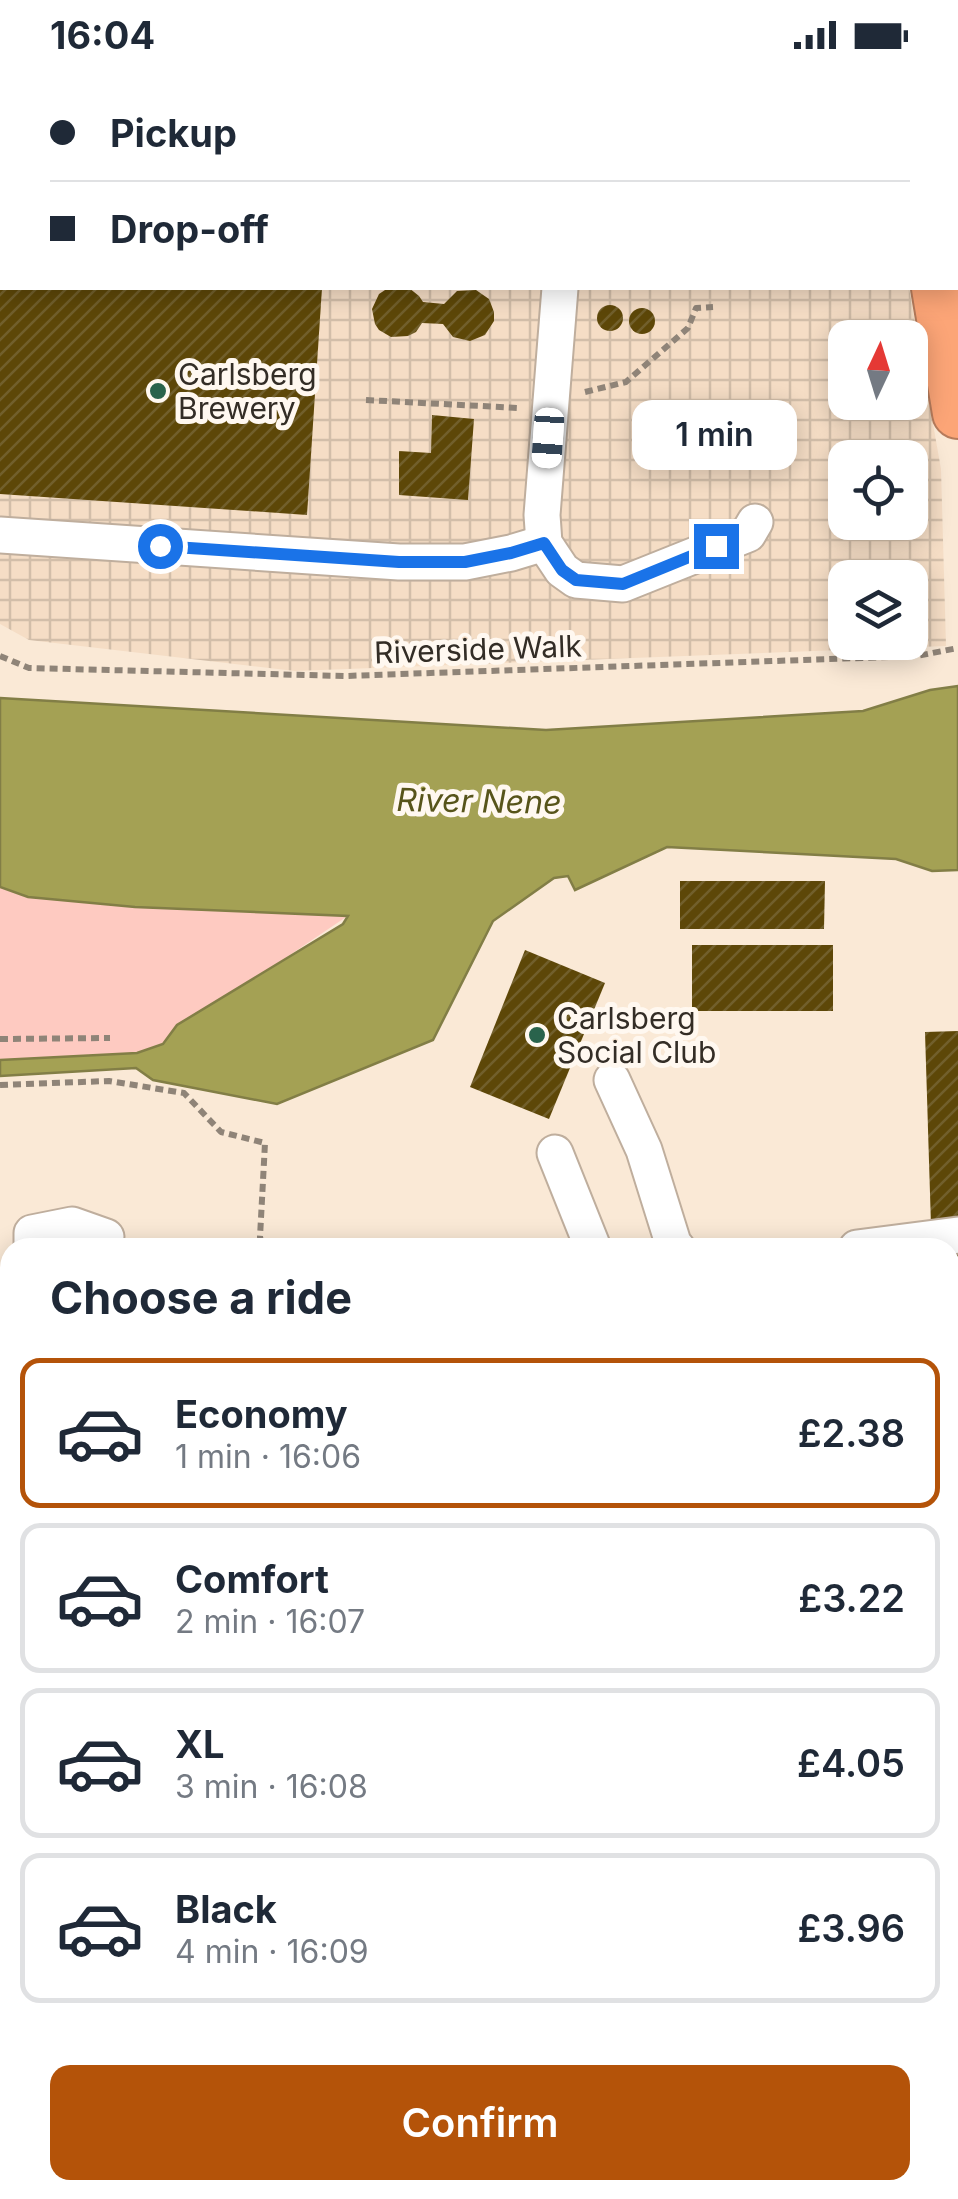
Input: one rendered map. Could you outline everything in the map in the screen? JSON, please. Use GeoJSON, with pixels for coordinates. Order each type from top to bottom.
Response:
{"type":"FeatureCollection","features":[{"type":"Feature","properties":{"kind":"highway"},"geometry":{"type":"LineString","coordinates":[[937,290],[958,413]]}},
{"type":"Feature","properties":{"kind":"street"},"geometry":{"type":"LineString","coordinates":[[560,290],[542,515],[544,543],[562,570],[576,580],[623,584],[748,534],[755,522]]}},
{"type":"Feature","properties":{"kind":"street"},"geometry":{"type":"LineString","coordinates":[[0,535],[399,562],[465,562],[544,543]]}},
{"type":"Feature","properties":{"kind":"street"},"geometry":{"type":"LineString","coordinates":[[612,1080],[644,1150],[672,1238]]}},
{"type":"Feature","properties":{"kind":"street"},"geometry":{"type":"LineString","coordinates":[[554,1153],[589,1238]]}},
{"type":"Feature","properties":{"kind":"street"},"geometry":{"type":"LineString","coordinates":[[32,1238],[32,1233],[72,1225],[106,1237]]}},
{"type":"Feature","properties":{"kind":"street"},"geometry":{"type":"LineString","coordinates":[[929,1238],[958,1234]]}},
{"type":"Feature","properties":{"kind":"path","name":"Riverside Walk"},"geometry":{"type":"LineString","coordinates":[[0,656],[29,668],[345,676],[917,656],[958,648]]}},
{"type":"Feature","properties":{"kind":"path"},"geometry":{"type":"LineString","coordinates":[[0,1040],[110,1038]]}},
{"type":"Feature","properties":{"kind":"path"},"geometry":{"type":"LineString","coordinates":[[0,1085],[109,1081],[184,1094],[220,1132],[265,1143],[260,1238]]}},
{"type":"Feature","properties":{"kind":"shaded area"},"geometry":{"type":"Polygon","coordinates":[[[0,290],[909,290],[915,320],[828,320],[828,420],[928,420],[928,395],[941,469],[946,646],[928,647],[928,560],[828,560],[828,651],[295,671],[29,640],[0,624],[0,290]]]}},
{"type":"Feature","properties":{"kind":"shaded area"},"geometry":{"type":"Polygon","coordinates":[[[0,887],[28,897],[135,907],[349,915],[177,1025],[163,1044],[137,1053],[0,1060],[0,887]]]}},
{"type":"Feature","properties":{"kind":"water","name":"River Nene"},"geometry":{"type":"Polygon","coordinates":[[[958,686],[958,870],[932,871],[896,859],[667,847],[575,890],[568,876],[554,878],[493,921],[433,1040],[277,1104],[153,1080],[136,1068],[0,1076],[0,1060],[137,1053],[163,1044],[177,1025],[343,924],[348,916],[135,907],[28,897],[0,887],[0,698],[546,730],[863,711],[930,690],[958,686]]]}},
{"type":"Feature","properties":{"kind":"building","name":"Carlsberg Brewery"},"geometry":{"type":"Polygon","coordinates":[[[0,290],[322,290],[307,515],[0,494],[0,290]]]}},
{"type":"Feature","properties":{"kind":"building"},"geometry":{"type":"Polygon","coordinates":[[[385,290],[412,290],[423,302],[444,304],[457,291],[476,290],[489,299],[494,321],[485,335],[470,341],[453,337],[443,324],[422,323],[408,336],[391,337],[375,324],[372,309],[385,290]]]}},
{"type":"Feature","properties":{"kind":"building"},"geometry":{"type":"Polygon","coordinates":[[[610,305],[619,309],[623,318],[619,327],[610,331],[601,327],[597,318],[601,309],[610,305]]]}},
{"type":"Feature","properties":{"kind":"building"},"geometry":{"type":"Polygon","coordinates":[[[642,308],[651,312],[655,321],[651,330],[642,334],[633,330],[629,321],[633,312],[642,308]]]}},
{"type":"Feature","properties":{"kind":"building"},"geometry":{"type":"Polygon","coordinates":[[[432,415],[474,419],[468,500],[399,495],[399,451],[431,453],[432,415]]]}},
{"type":"Feature","properties":{"kind":"building"},"geometry":{"type":"Polygon","coordinates":[[[680,881],[825,881],[824,929],[680,929],[680,881]]]}},
{"type":"Feature","properties":{"kind":"building"},"geometry":{"type":"Polygon","coordinates":[[[692,945],[833,945],[833,1011],[692,1011],[692,945]]]}},
{"type":"Feature","properties":{"kind":"building","name":"Carlsberg Social Club"},"geometry":{"type":"Polygon","coordinates":[[[525,950],[605,983],[549,1119],[470,1087],[525,950]]]}},
{"type":"Feature","properties":{"kind":"building"},"geometry":{"type":"Polygon","coordinates":[[[958,1031],[958,1225],[931,1226],[925,1032],[958,1031]]]}},
{"type":"Feature","properties":{"kind":"place","name":"Carlsberg Brewery"},"geometry":{"type":"Point","coordinates":[158,391]}},
{"type":"Feature","properties":{"kind":"place","name":"Carlsberg Social Club"},"geometry":{"type":"Point","coordinates":[537,1035]}},
{"type":"Feature","properties":{"kind":"route"},"geometry":{"type":"LineString","coordinates":[[160,546],[399,562],[465,562],[544,543],[562,570],[576,580],[623,584],[716,546]]}}]}
